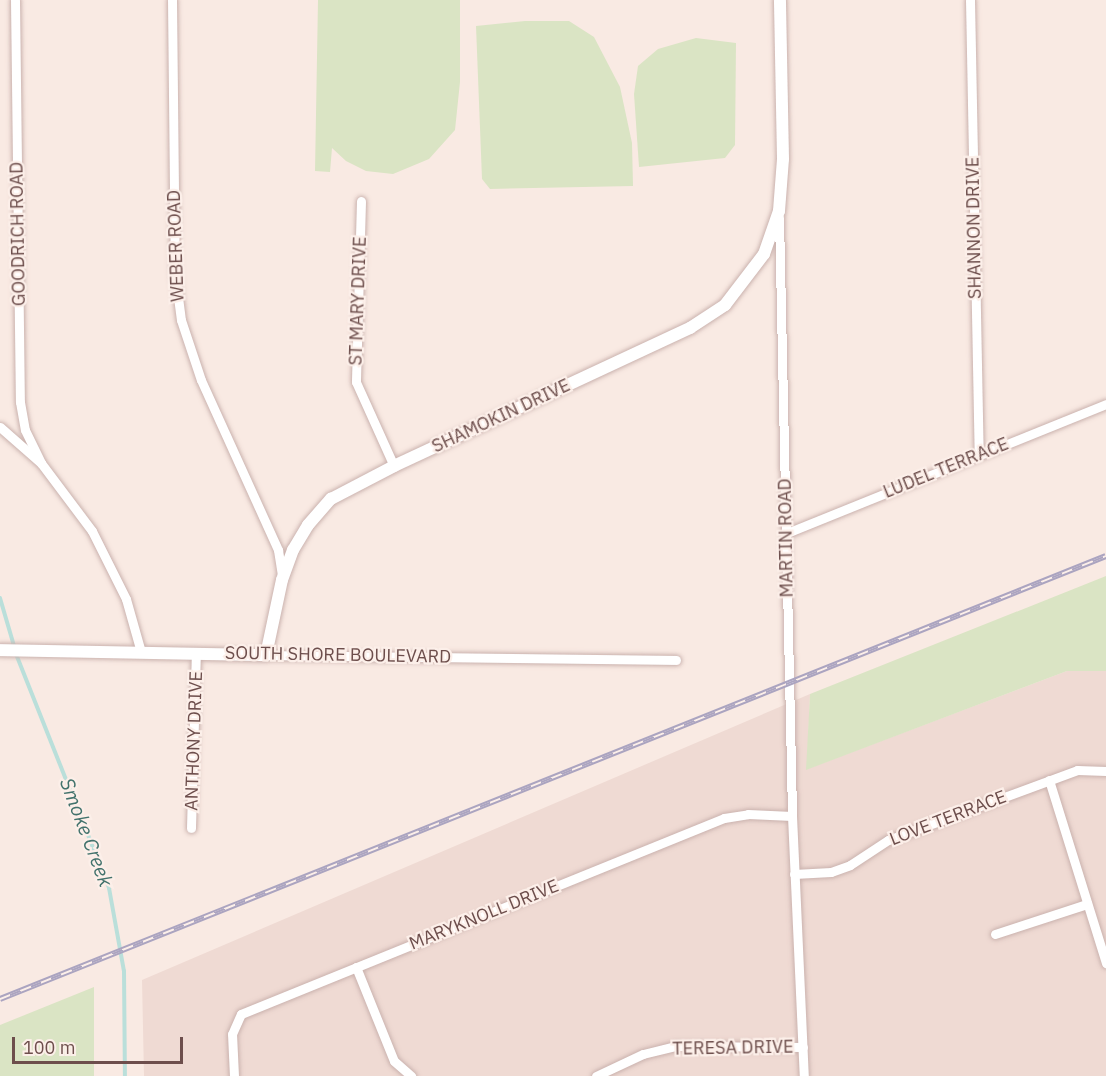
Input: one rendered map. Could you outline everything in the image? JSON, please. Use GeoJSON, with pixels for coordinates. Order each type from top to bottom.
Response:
{"type":"FeatureCollection","features":[{"type":"Feature","properties":{"kind":"street","name":"GOODRICH ROAD"},"geometry":{"type":"LineString","coordinates":[[15,0],[20,402],[25,430],[41,463]]}},
{"type":"Feature","properties":{"kind":"street","name":"WEBER ROAD"},"geometry":{"type":"LineString","coordinates":[[171,0],[175,274],[181,320],[201,380],[278,550],[282,580]]}},
{"type":"Feature","properties":{"kind":"street","name":"MARTIN ROAD"},"geometry":{"type":"LineString","coordinates":[[780,0],[783,159],[779,212],[792,816],[804,1076]]}},
{"type":"Feature","properties":{"kind":"street","name":"SHANNON DRIVE"},"geometry":{"type":"LineString","coordinates":[[970,0],[979,455]]}},
{"type":"Feature","properties":{"kind":"street","name":"ST MARY DRIVE"},"geometry":{"type":"LineString","coordinates":[[361,201],[356,382],[394,466]]}},
{"type":"Feature","properties":{"kind":"street","name":"SHAMOKIN DRIVE"},"geometry":{"type":"LineString","coordinates":[[266,655],[282,580],[293,550],[317,513],[347,488],[708,318],[751,276],[764,254],[779,212]]}},
{"type":"Feature","properties":{"kind":"street","name":"LUDEL TERRACE"},"geometry":{"type":"LineString","coordinates":[[787,533],[1106,404]]}},
{"type":"Feature","properties":{"kind":"street"},"geometry":{"type":"LineString","coordinates":[[0,427],[41,463],[73,503],[109,561],[141,652]]}},
{"type":"Feature","properties":{"kind":"street","name":"SOUTH SHORE BOULEVARD"},"geometry":{"type":"LineString","coordinates":[[0,650],[676,660]]}},
{"type":"Feature","properties":{"kind":"street","name":"ANTHONY DRIVE"},"geometry":{"type":"LineString","coordinates":[[191,828],[196,653]]}},
{"type":"Feature","properties":{"kind":"street","name":"LOVE TERRACE"},"geometry":{"type":"LineString","coordinates":[[794,874],[831,872],[850,865],[888,840],[1077,770],[1106,771]]}},
{"type":"Feature","properties":{"kind":"street"},"geometry":{"type":"LineString","coordinates":[[1049,780],[1106,963]]}},
{"type":"Feature","properties":{"kind":"street","name":"MARYKNOLL DRIVE"},"geometry":{"type":"LineString","coordinates":[[234,1076],[232,1034],[241,1014],[724,818],[748,814],[792,816]]}},
{"type":"Feature","properties":{"kind":"street"},"geometry":{"type":"LineString","coordinates":[[994,934],[1088,904]]}},
{"type":"Feature","properties":{"kind":"street"},"geometry":{"type":"LineString","coordinates":[[356,967],[394,1061],[411,1076]]}},
{"type":"Feature","properties":{"kind":"street","name":"TERESA DRIVE"},"geometry":{"type":"LineString","coordinates":[[596,1076],[643,1054],[676,1046],[803,1047]]}},
{"type":"Feature","properties":{"kind":"shaded area"},"geometry":{"type":"Polygon","coordinates":[[[1067,671],[1106,671],[1106,1076],[144,1076],[142,980],[810,694],[807,769],[1067,671]]]}},
{"type":"Feature","properties":{"kind":"green space"},"geometry":{"type":"Polygon","coordinates":[[[318,0],[460,0],[460,82],[455,130],[429,159],[393,174],[366,171],[346,161],[332,148],[330,172],[315,171],[318,0]]]}},
{"type":"Feature","properties":{"kind":"green space"},"geometry":{"type":"Polygon","coordinates":[[[525,21],[569,21],[594,37],[620,87],[632,143],[633,186],[490,189],[482,179],[476,26],[525,21]]]}},
{"type":"Feature","properties":{"kind":"green space"},"geometry":{"type":"Polygon","coordinates":[[[696,38],[736,43],[735,145],[725,158],[639,167],[634,94],[638,66],[658,49],[696,38]]]}},
{"type":"Feature","properties":{"kind":"green space"},"geometry":{"type":"Polygon","coordinates":[[[1106,576],[1106,671],[1067,671],[806,770],[810,694],[1106,576]]]}},
{"type":"Feature","properties":{"kind":"green space"},"geometry":{"type":"Polygon","coordinates":[[[94,987],[94,1076],[0,1076],[0,1025],[94,987]]]}},
{"type":"Feature","properties":{"kind":"waterway","name":"Smoke Creek"},"geometry":{"type":"LineString","coordinates":[[0,598],[14,646]]}},
{"type":"Feature","properties":{"kind":"waterway","name":"Smoke Creek"},"geometry":{"type":"LineString","coordinates":[[16,654],[109,888],[124,971],[125,1076]]}},
{"type":"Feature","properties":{"kind":"railway"},"geometry":{"type":"LineString","coordinates":[[0,999],[1106,556]]}}]}
